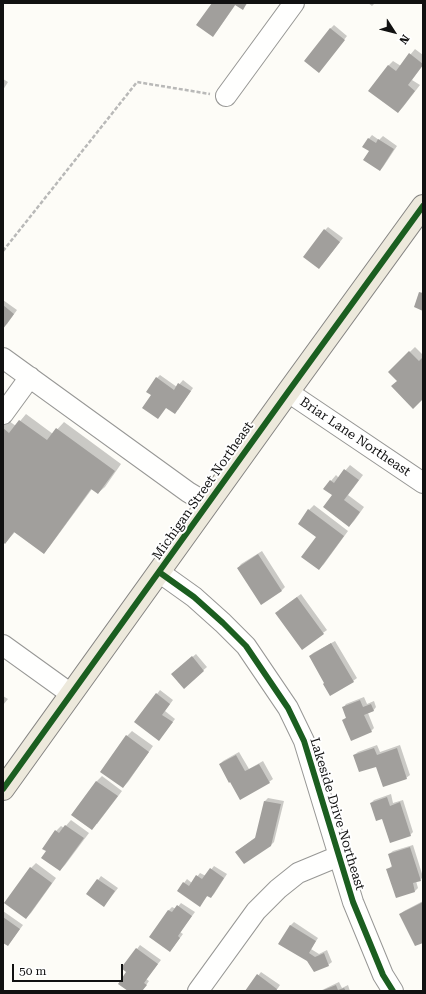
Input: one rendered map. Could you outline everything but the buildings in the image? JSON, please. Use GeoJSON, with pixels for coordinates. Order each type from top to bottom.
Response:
{"type":"FeatureCollection","features":[{"type":"Feature","properties":{"kind":"main road","name":"Michigan Street Northeast"},"geometry":{"type":"LineString","coordinates":[[3,789],[423,206]]}},
{"type":"Feature","properties":{"kind":"street"},"geometry":{"type":"LineString","coordinates":[[226,96],[294,3]]}},
{"type":"Feature","properties":{"kind":"street"},"geometry":{"type":"LineString","coordinates":[[3,358],[188,492],[208,504]]}},
{"type":"Feature","properties":{"kind":"street"},"geometry":{"type":"LineString","coordinates":[[3,414],[30,378]]}},
{"type":"Feature","properties":{"kind":"street","name":"Briar Lane Northeast"},"geometry":{"type":"LineString","coordinates":[[288,392],[423,483]]}},
{"type":"Feature","properties":{"kind":"street","name":"Lakeside Drive Northeast"},"geometry":{"type":"LineString","coordinates":[[159,572],[194,597],[228,627],[246,646],[288,708],[304,741],[353,902],[383,975],[393,991]]}},
{"type":"Feature","properties":{"kind":"street"},"geometry":{"type":"LineString","coordinates":[[3,645],[71,694]]}},
{"type":"Feature","properties":{"kind":"street"},"geometry":{"type":"LineString","coordinates":[[198,991],[256,911],[278,889],[298,873],[338,856]]}},
{"type":"Feature","properties":{"kind":"path"},"geometry":{"type":"LineString","coordinates":[[3,251],[137,82],[226,96]]}},
{"type":"Feature","properties":{"kind":"cycle path"},"geometry":{"type":"LineString","coordinates":[[3,789],[423,206]]}},
{"type":"Feature","properties":{"kind":"cycle path"},"geometry":{"type":"LineString","coordinates":[[159,572],[194,597],[246,646],[288,708],[304,741],[353,902],[383,975],[393,991]]}}]}
